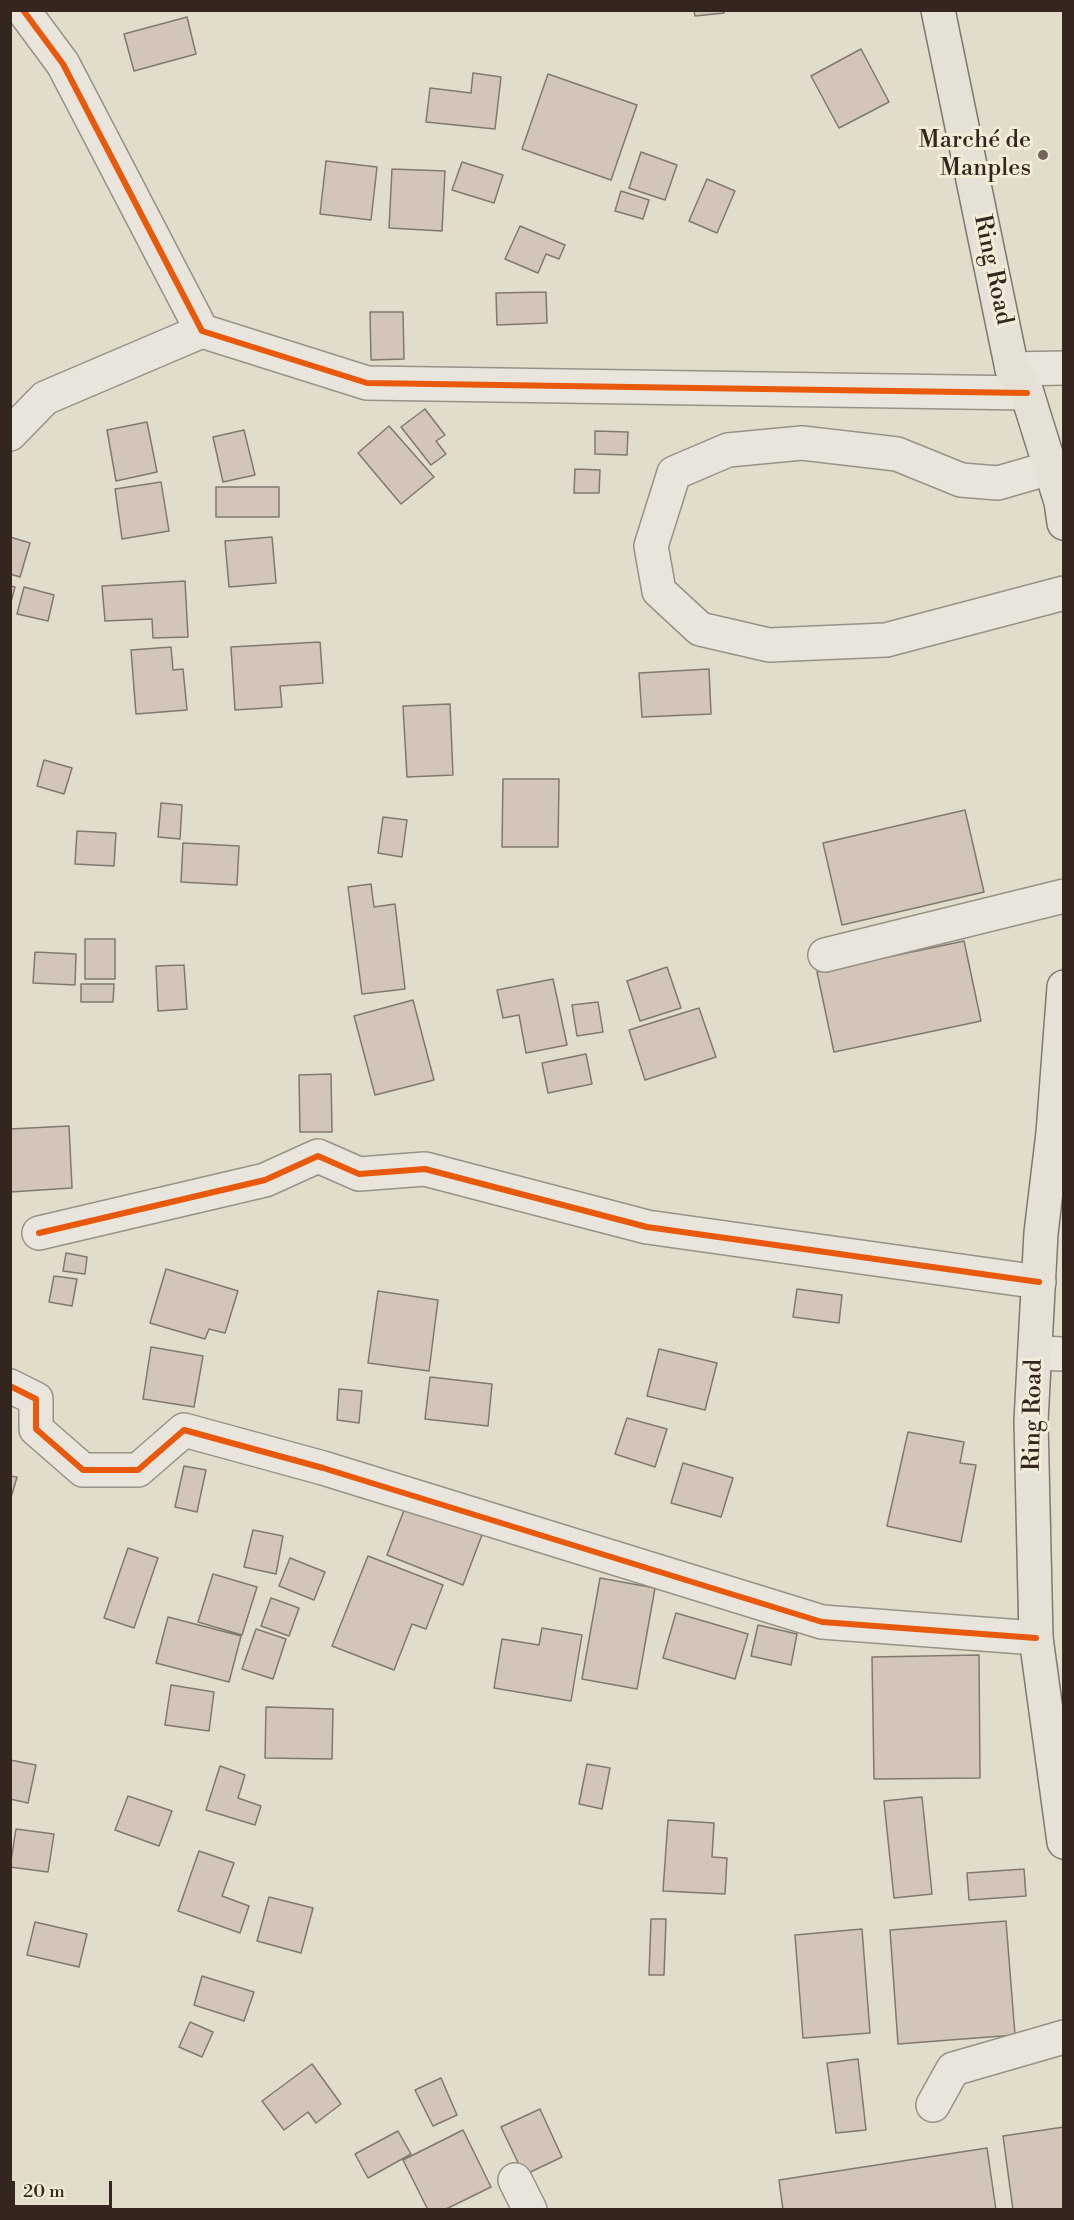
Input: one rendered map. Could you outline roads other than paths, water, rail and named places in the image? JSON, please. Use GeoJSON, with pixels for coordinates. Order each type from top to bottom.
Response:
{"type":"FeatureCollection","features":[{"type":"Feature","properties":{"kind":"main road","name":"Ring Road"},"geometry":{"type":"LineString","coordinates":[[938,10],[1020,381],[1061,502],[1064,523]]}},
{"type":"Feature","properties":{"kind":"main road","name":"Ring Road"},"geometry":{"type":"LineString","coordinates":[[1062,1822],[1036,1638],[1031,1422],[1049,1353],[1039,1282],[1041,1233],[1053,1133],[1064,987]]}},
{"type":"Feature","properties":{"kind":"street"},"geometry":{"type":"LineString","coordinates":[[23,10],[63,64],[202,331]]}},
{"type":"Feature","properties":{"kind":"street"},"geometry":{"type":"LineString","coordinates":[[10,434],[45,398],[202,331],[367,383],[1020,381],[1064,368]]}},
{"type":"Feature","properties":{"kind":"street"},"geometry":{"type":"LineString","coordinates":[[1050,468],[998,483],[962,480],[897,454],[802,443],[728,450],[674,473],[651,546],[659,591],[700,629],[769,645],[886,640],[1064,593]]}},
{"type":"Feature","properties":{"kind":"street"},"geometry":{"type":"LineString","coordinates":[[825,955],[1064,896]]}},
{"type":"Feature","properties":{"kind":"street"},"geometry":{"type":"LineString","coordinates":[[39,1233],[265,1180],[318,1156],[359,1174],[425,1169],[647,1227],[1039,1282]]}},
{"type":"Feature","properties":{"kind":"street"},"geometry":{"type":"LineString","coordinates":[[10,1386],[36,1399],[36,1429],[83,1470],[138,1470],[184,1430],[323,1468],[822,1622],[1036,1638]]}},
{"type":"Feature","properties":{"kind":"street"},"geometry":{"type":"LineString","coordinates":[[933,2105],[953,2069],[1064,2037]]}},
{"type":"Feature","properties":{"kind":"street"},"geometry":{"type":"LineString","coordinates":[[514,2180],[530,2210]]}},
{"type":"Feature","properties":{"kind":"place","name":"Marché de Manples"},"geometry":{"type":"Point","coordinates":[1043,155]}}]}
